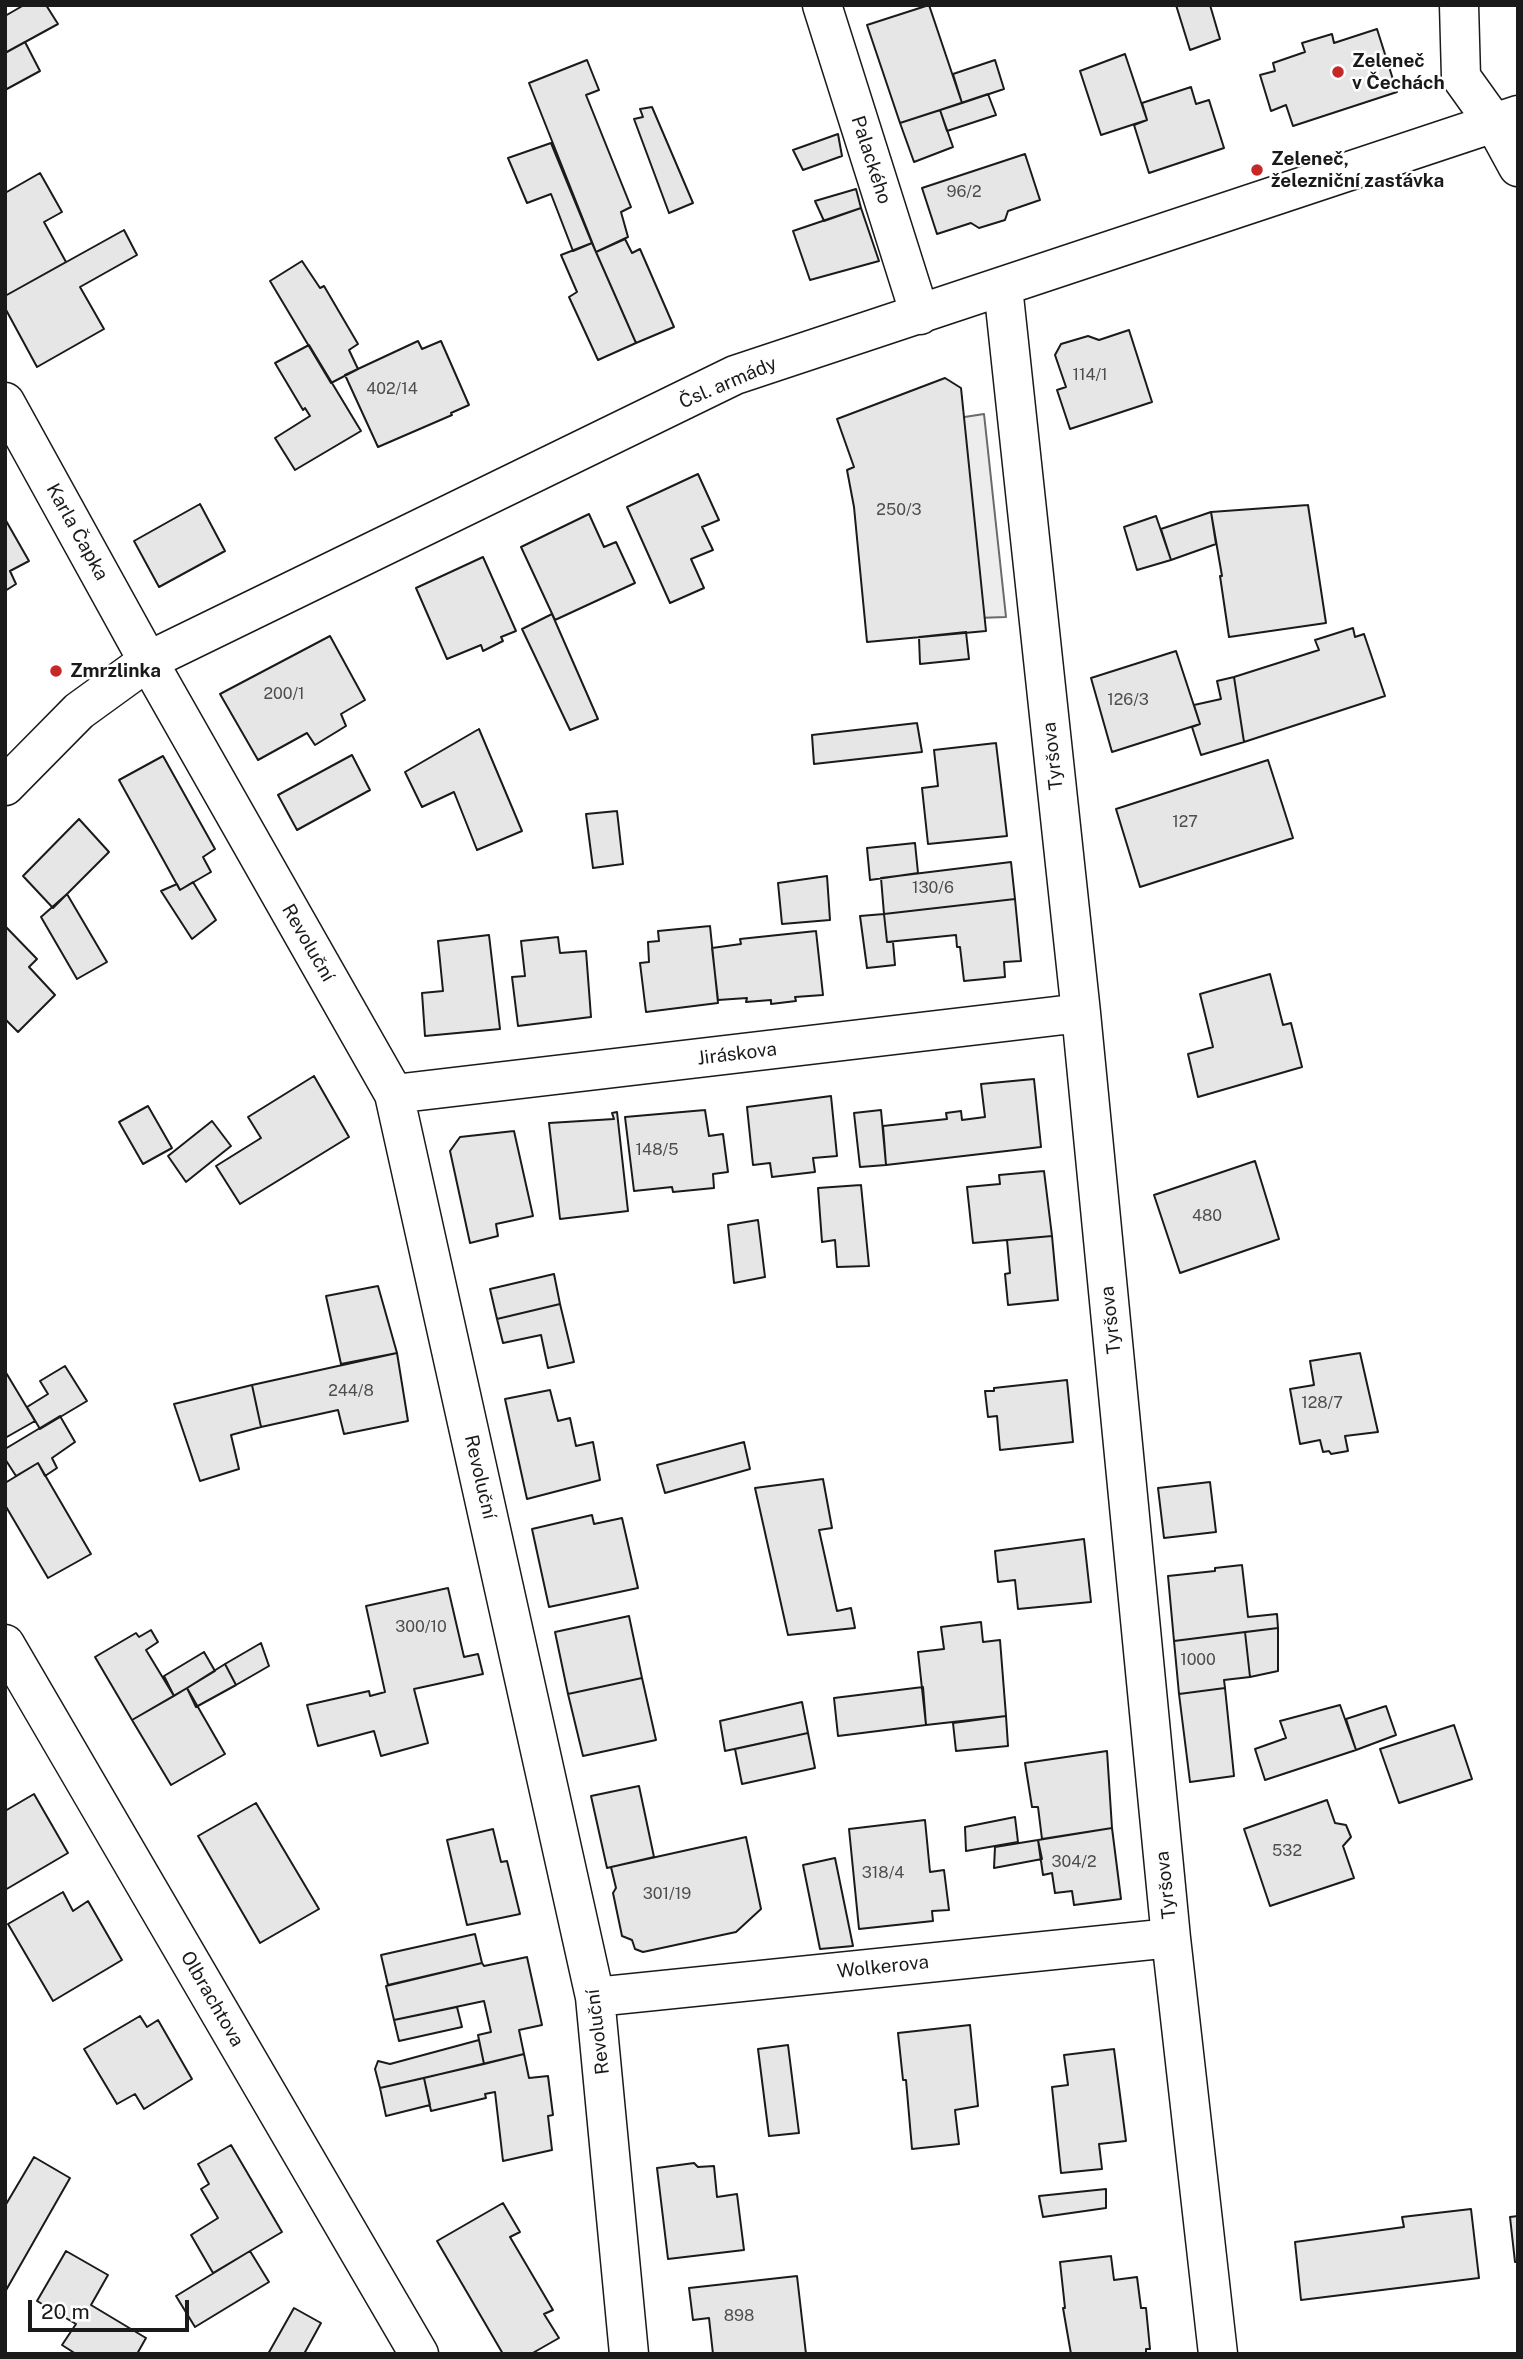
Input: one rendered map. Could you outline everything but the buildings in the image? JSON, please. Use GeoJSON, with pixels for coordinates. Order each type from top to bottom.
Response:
{"type":"FeatureCollection","features":[{"type":"Feature","properties":{"kind":"street","name":"Palackého"},"geometry":{"type":"LineString","coordinates":[[822,5],[920,315]]}},
{"type":"Feature","properties":{"kind":"street"},"geometry":{"type":"LineString","coordinates":[[1460,5],[1461,77],[1506,119],[1518,167]]}},
{"type":"Feature","properties":{"kind":"street","name":"Čsl. armády"},"geometry":{"type":"LineString","coordinates":[[5,786],[79,711],[148,661],[735,375],[1506,119]]}},
{"type":"Feature","properties":{"kind":"street","name":"Tyršova"},"geometry":{"type":"LineString","coordinates":[[1003,287],[1081,1013],[1171,1938],[1218,2354]]}},
{"type":"Feature","properties":{"kind":"street","name":"Karla Čapka"},"geometry":{"type":"LineString","coordinates":[[5,402],[148,661]]}},
{"type":"Feature","properties":{"kind":"street","name":"Revoluční"},"geometry":{"type":"LineString","coordinates":[[148,661],[394,1094],[595,1997],[629,2354]]}},
{"type":"Feature","properties":{"kind":"street","name":"Jiráskova"},"geometry":{"type":"LineString","coordinates":[[394,1094],[1081,1013]]}},
{"type":"Feature","properties":{"kind":"street","name":"Olbrachtova"},"geometry":{"type":"LineString","coordinates":[[5,1644],[419,2354]]}},
{"type":"Feature","properties":{"kind":"street","name":"Wolkerova"},"geometry":{"type":"LineString","coordinates":[[595,1997],[1171,1938]]}},
{"type":"Feature","properties":{"kind":"shaded area"},"geometry":{"type":"Polygon","coordinates":[[[984,414],[1006,617],[977,618],[958,418],[984,414]]]}},
{"type":"Feature","properties":{"kind":"place","name":"Zeleneč v Čechách"},"geometry":{"type":"Point","coordinates":[1338,72]}},
{"type":"Feature","properties":{"kind":"place","name":"Zeleneč, železniční zastávka"},"geometry":{"type":"Point","coordinates":[1257,170]}},
{"type":"Feature","properties":{"kind":"place","name":"Zmrzlinka"},"geometry":{"type":"Point","coordinates":[56,671]}}]}
